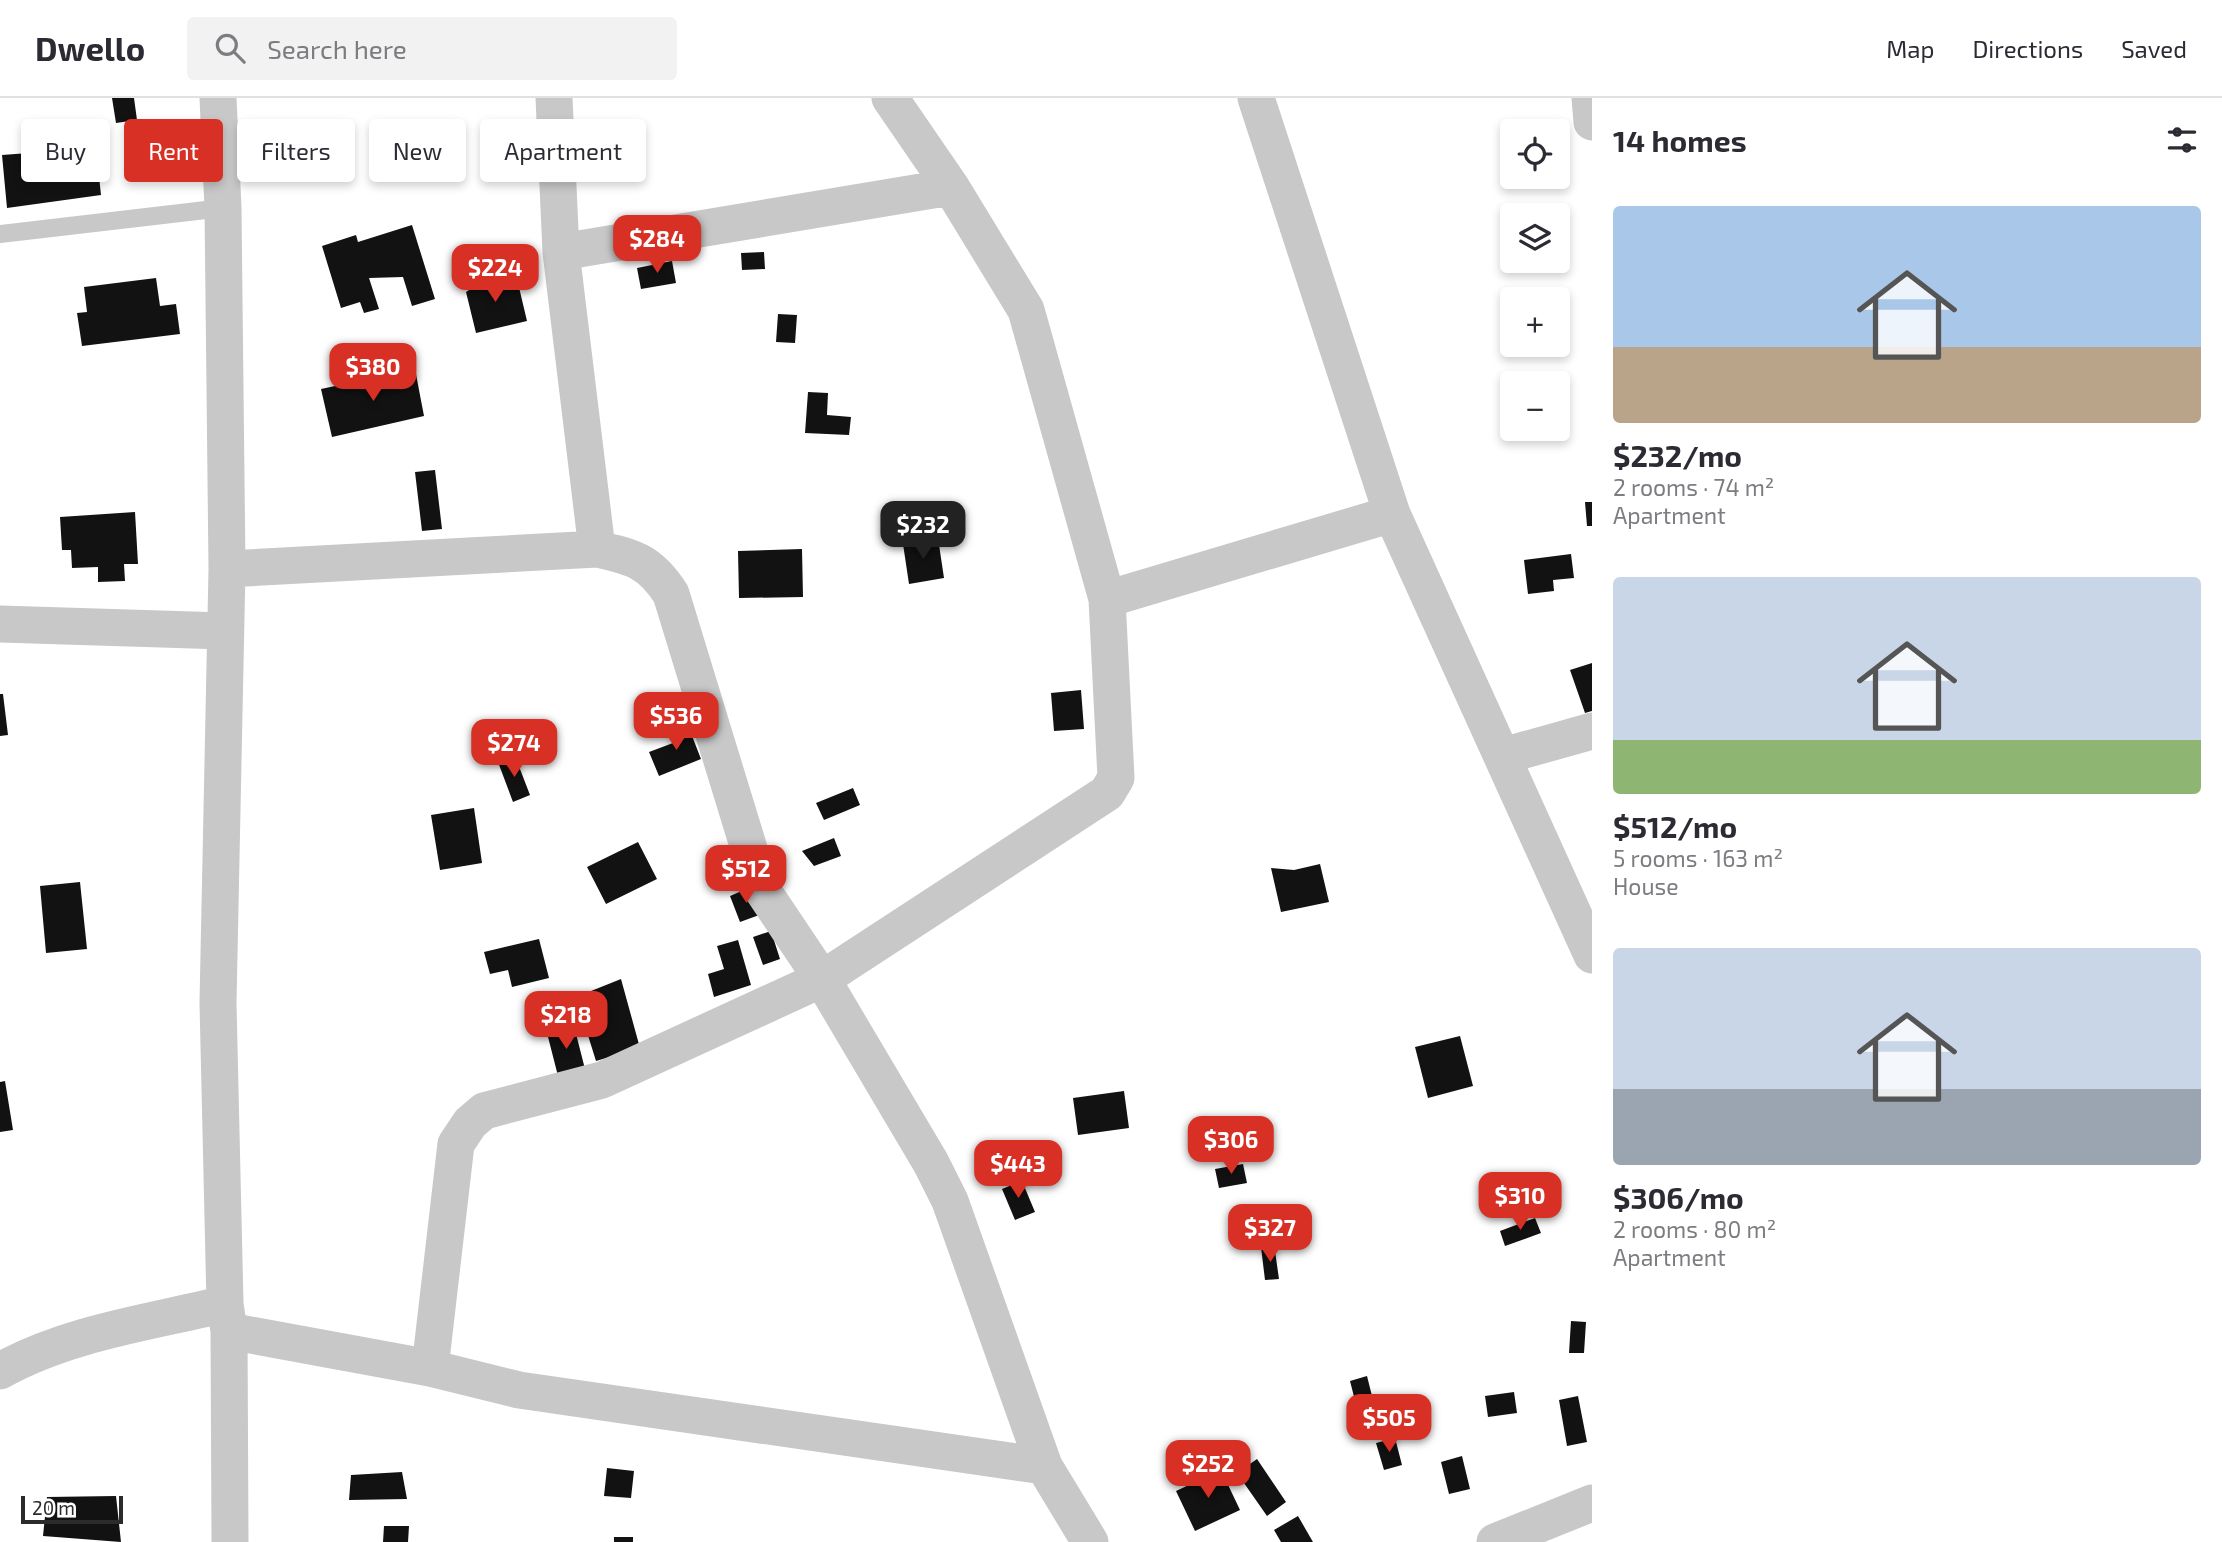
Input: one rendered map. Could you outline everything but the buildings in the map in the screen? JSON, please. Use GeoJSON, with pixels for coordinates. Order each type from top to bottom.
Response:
{"type":"FeatureCollection","features":[{"type":"Feature","properties":{"kind":"street"},"geometry":{"type":"LineString","coordinates":[[218,98],[223,208],[227,569],[218,1003],[230,1542]]}},
{"type":"Feature","properties":{"kind":"street"},"geometry":{"type":"LineString","coordinates":[[554,98],[561,252],[597,549]]}},
{"type":"Feature","properties":{"kind":"street"},"geometry":{"type":"LineString","coordinates":[[430,1368],[456,1144],[470,1122],[484,1111],[602,1080],[822,979],[1107,793],[1116,778],[1107,599],[1026,310],[951,187],[890,98]]}},
{"type":"Feature","properties":{"kind":"street"},"geometry":{"type":"LineString","coordinates":[[1256,98],[1392,514],[1592,955]]}},
{"type":"Feature","properties":{"kind":"street"},"geometry":{"type":"LineString","coordinates":[[1590,98],[1592,122]]}},
{"type":"Feature","properties":{"kind":"street"},"geometry":{"type":"LineString","coordinates":[[561,252],[951,187]]}},
{"type":"Feature","properties":{"kind":"street"},"geometry":{"type":"LineString","coordinates":[[1107,599],[1392,514]]}},
{"type":"Feature","properties":{"kind":"street"},"geometry":{"type":"LineString","coordinates":[[227,569],[597,549],[633,557],[657,572],[671,594],[755,875],[822,979],[932,1163],[950,1201],[1044,1466],[1090,1542]]}},
{"type":"Feature","properties":{"kind":"street"},"geometry":{"type":"LineString","coordinates":[[0,624],[225,631]]}},
{"type":"Feature","properties":{"kind":"street"},"geometry":{"type":"LineString","coordinates":[[1503,756],[1592,732]]}},
{"type":"Feature","properties":{"kind":"street"},"geometry":{"type":"LineString","coordinates":[[0,1371],[27,1356],[61,1344],[227,1317],[519,1390],[1044,1466]]}},
{"type":"Feature","properties":{"kind":"street"},"geometry":{"type":"LineString","coordinates":[[1495,1542],[1592,1503]]}},
{"type":"Feature","properties":{"kind":"lane"},"geometry":{"type":"LineString","coordinates":[[0,234],[223,208]]}}]}
